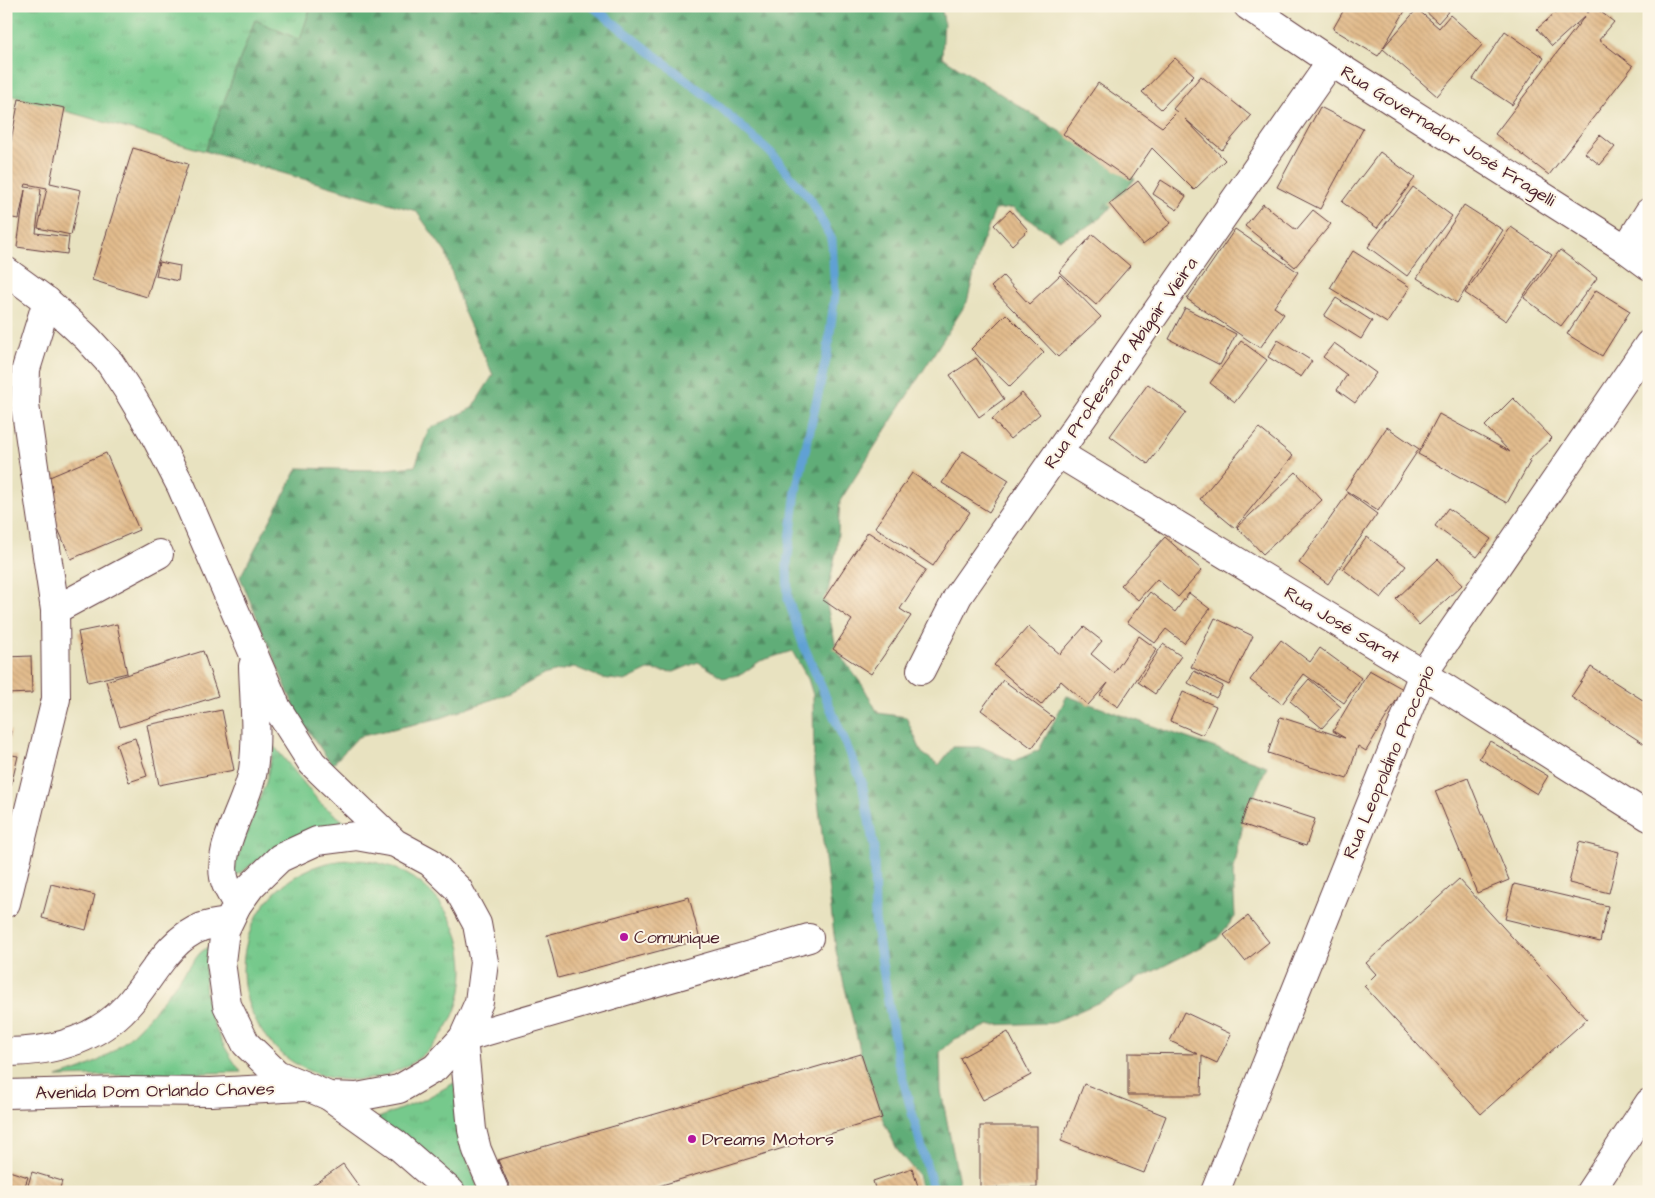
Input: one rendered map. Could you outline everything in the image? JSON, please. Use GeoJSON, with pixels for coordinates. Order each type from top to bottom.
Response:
{"type":"FeatureCollection","features":[{"type":"Feature","properties":{"kind":"street","name":"Rua Governador José Fragelli"},"geometry":{"type":"LineString","coordinates":[[1248,6],[1331,62],[1626,249],[1649,266]]}},
{"type":"Feature","properties":{"kind":"street","name":"Rua Professora Abigair Vieira"},"geometry":{"type":"LineString","coordinates":[[921,670],[958,596],[1331,62]]}},
{"type":"Feature","properties":{"kind":"street"},"geometry":{"type":"LineString","coordinates":[[1626,249],[1649,212]]}},
{"type":"Feature","properties":{"kind":"street","name":"Avenida Dom Orlando Chaves"},"geometry":{"type":"LineString","coordinates":[[6,271],[47,301],[110,363],[154,434],[181,486],[253,655],[277,708],[293,737],[312,763],[395,843],[430,862],[458,889],[477,924],[484,962],[479,1002],[463,1038],[435,1068],[399,1089],[357,1097],[329,1096]]}},
{"type":"Feature","properties":{"kind":"street"},"geometry":{"type":"LineString","coordinates":[[6,903],[56,699],[55,610],[25,405],[26,369],[47,301]]}},
{"type":"Feature","properties":{"kind":"street","name":"Rua Leopoldino Procopio"},"geometry":{"type":"LineString","coordinates":[[1214,1192],[1423,674],[1649,344]]}},
{"type":"Feature","properties":{"kind":"street","name":"Rua José Sarat"},"geometry":{"type":"LineString","coordinates":[[1058,453],[1423,674],[1649,817]]}},
{"type":"Feature","properties":{"kind":"street"},"geometry":{"type":"LineString","coordinates":[[55,610],[159,554]]}},
{"type":"Feature","properties":{"kind":"street","name":"Avenida Dom Orlando Chaves"},"geometry":{"type":"LineString","coordinates":[[233,913],[223,867],[225,853],[252,772],[255,748],[253,655]]}},
{"type":"Feature","properties":{"kind":"street","name":"Avenida Dom Orlando Chaves"},"geometry":{"type":"LineString","coordinates":[[395,843],[356,836],[316,841],[280,858],[250,886],[233,913],[221,962],[227,1005],[246,1044],[277,1074],[329,1096],[396,1144],[451,1192]]}},
{"type":"Feature","properties":{"kind":"street"},"geometry":{"type":"LineString","coordinates":[[6,1052],[53,1049],[92,1034],[127,1006],[174,946],[191,932],[233,913]]}},
{"type":"Feature","properties":{"kind":"street"},"geometry":{"type":"LineString","coordinates":[[463,1038],[809,938]]}},
{"type":"Feature","properties":{"kind":"street","name":"Avenida Dom Orlando Chaves"},"geometry":{"type":"LineString","coordinates":[[463,1038],[472,1130],[477,1150],[495,1192]]}},
{"type":"Feature","properties":{"kind":"street","name":"Avenida Dom Orlando Chaves"},"geometry":{"type":"LineString","coordinates":[[6,1094],[123,1091],[211,1092],[304,1087]]}},
{"type":"Feature","properties":{"kind":"street"},"geometry":{"type":"LineString","coordinates":[[1590,1192],[1649,1103]]}},
{"type":"Feature","properties":{"kind":"green space"},"geometry":{"type":"Polygon","coordinates":[[[6,6],[311,6],[300,40],[255,20],[205,151],[6,94],[6,6]]]}},
{"type":"Feature","properties":{"kind":"green space"},"geometry":{"type":"Polygon","coordinates":[[[311,6],[941,6],[944,21],[942,57],[1135,179],[1103,216],[1085,228],[1059,239],[1012,208],[995,210],[980,249],[967,302],[840,501],[837,547],[826,601],[837,651],[863,686],[878,713],[906,717],[922,753],[939,765],[953,747],[982,747],[1014,761],[1039,750],[1067,696],[1267,766],[1244,819],[1233,874],[1235,917],[1217,939],[1138,979],[1111,997],[1052,1023],[989,1025],[955,1039],[940,1052],[941,1091],[961,1192],[922,1192],[918,1175],[898,1151],[882,1118],[861,1054],[836,951],[814,767],[813,695],[808,679],[792,651],[760,661],[742,674],[724,678],[698,662],[674,672],[648,670],[625,681],[602,678],[574,667],[543,675],[510,693],[441,718],[358,737],[332,765],[298,716],[240,577],[298,468],[375,470],[415,466],[429,429],[472,408],[493,375],[463,310],[446,253],[416,211],[205,151],[255,20],[300,40],[311,6]]]}},
{"type":"Feature","properties":{"kind":"green space"},"geometry":{"type":"Polygon","coordinates":[[[274,746],[320,803],[350,826],[258,860],[232,879],[236,863],[266,782],[274,746]]]}},
{"type":"Feature","properties":{"kind":"green space"},"geometry":{"type":"Polygon","coordinates":[[[342,860],[364,860],[395,868],[414,878],[431,892],[445,909],[455,928],[463,959],[463,981],[455,1012],[445,1031],[431,1048],[414,1062],[395,1072],[364,1080],[342,1080],[311,1072],[301,1067],[283,1055],[268,1040],[251,1012],[243,981],[243,959],[251,928],[256,918],[268,900],[283,885],[311,868],[342,860]]]}},
{"type":"Feature","properties":{"kind":"green space"},"geometry":{"type":"Polygon","coordinates":[[[210,945],[206,963],[206,996],[215,1028],[222,1043],[241,1072],[57,1077],[103,1058],[130,1037],[143,1024],[200,953],[210,945]]]}},
{"type":"Feature","properties":{"kind":"green space"},"geometry":{"type":"Polygon","coordinates":[[[456,1082],[458,1126],[469,1164],[480,1192],[460,1192],[371,1121],[425,1099],[456,1082]]]}},
{"type":"Feature","properties":{"kind":"building"},"geometry":{"type":"Polygon","coordinates":[[[1346,6],[1408,6],[1383,48],[1417,9],[1439,28],[1450,15],[1483,44],[1437,96],[1383,49],[1378,56],[1333,29],[1346,6]]]}},
{"type":"Feature","properties":{"kind":"building"},"geometry":{"type":"Polygon","coordinates":[[[1420,6],[1453,6],[1438,23],[1420,6]]]}},
{"type":"Feature","properties":{"kind":"building"},"geometry":{"type":"Polygon","coordinates":[[[1563,6],[1583,6],[1588,13],[1593,6],[1614,22],[1599,40],[1633,66],[1549,175],[1495,134],[1585,16],[1552,46],[1537,29],[1563,6]]]}},
{"type":"Feature","properties":{"kind":"building"},"geometry":{"type":"Polygon","coordinates":[[[1505,31],[1544,58],[1512,105],[1473,79],[1505,31]]]}},
{"type":"Feature","properties":{"kind":"building"},"geometry":{"type":"Polygon","coordinates":[[[1175,58],[1194,75],[1161,109],[1142,92],[1175,58]]]}},
{"type":"Feature","properties":{"kind":"building"},"geometry":{"type":"Polygon","coordinates":[[[1201,76],[1251,116],[1222,150],[1185,119],[1225,160],[1194,190],[1152,148],[1130,180],[1063,134],[1098,83],[1162,127],[1177,112],[1173,109],[1201,76]]]}},
{"type":"Feature","properties":{"kind":"building"},"geometry":{"type":"Polygon","coordinates":[[[19,99],[65,108],[50,183],[81,190],[71,235],[38,228],[47,188],[26,184],[25,187],[41,189],[36,233],[69,237],[67,254],[17,247],[25,190],[19,219],[6,217],[6,166],[19,99]]]}},
{"type":"Feature","properties":{"kind":"building"},"geometry":{"type":"Polygon","coordinates":[[[1320,107],[1363,129],[1320,209],[1277,187],[1320,107]]]}},
{"type":"Feature","properties":{"kind":"building"},"geometry":{"type":"Polygon","coordinates":[[[1600,135],[1615,147],[1600,165],[1585,153],[1600,135]]]}},
{"type":"Feature","properties":{"kind":"building"},"geometry":{"type":"Polygon","coordinates":[[[133,148],[188,164],[147,297],[92,280],[133,148]]]}},
{"type":"Feature","properties":{"kind":"building"},"geometry":{"type":"Polygon","coordinates":[[[1380,152],[1415,178],[1377,228],[1342,202],[1380,152]]]}},
{"type":"Feature","properties":{"kind":"building"},"geometry":{"type":"Polygon","coordinates":[[[1161,180],[1186,196],[1177,210],[1153,194],[1161,180]]]}},
{"type":"Feature","properties":{"kind":"building"},"geometry":{"type":"Polygon","coordinates":[[[1138,181],[1171,223],[1143,245],[1109,204],[1138,181]]]}},
{"type":"Feature","properties":{"kind":"building"},"geometry":{"type":"Polygon","coordinates":[[[1413,187],[1452,216],[1407,276],[1368,247],[1413,187]]]}},
{"type":"Feature","properties":{"kind":"building"},"geometry":{"type":"Polygon","coordinates":[[[1263,204],[1296,230],[1313,210],[1331,224],[1295,267],[1245,226],[1263,204]]]}},
{"type":"Feature","properties":{"kind":"building"},"geometry":{"type":"Polygon","coordinates":[[[1464,205],[1503,230],[1457,303],[1417,278],[1464,205]]]}},
{"type":"Feature","properties":{"kind":"building"},"geometry":{"type":"Polygon","coordinates":[[[1010,210],[1028,230],[1012,245],[994,225],[1010,210]]]}},
{"type":"Feature","properties":{"kind":"building"},"geometry":{"type":"Polygon","coordinates":[[[1511,227],[1552,255],[1506,321],[1465,293],[1511,227]]]}},
{"type":"Feature","properties":{"kind":"building"},"geometry":{"type":"Polygon","coordinates":[[[1235,229],[1298,272],[1274,307],[1284,314],[1260,348],[1187,299],[1235,229]]]}},
{"type":"Feature","properties":{"kind":"building"},"geometry":{"type":"Polygon","coordinates":[[[1093,234],[1130,266],[1096,305],[1059,272],[1093,234]]]}},
{"type":"Feature","properties":{"kind":"building"},"geometry":{"type":"Polygon","coordinates":[[[1560,250],[1597,278],[1561,326],[1524,298],[1560,250]]]}},
{"type":"Feature","properties":{"kind":"building"},"geometry":{"type":"Polygon","coordinates":[[[1353,251],[1410,287],[1387,323],[1330,288],[1353,251]]]}},
{"type":"Feature","properties":{"kind":"building"},"geometry":{"type":"Polygon","coordinates":[[[159,262],[180,266],[178,281],[156,276],[159,262]]]}},
{"type":"Feature","properties":{"kind":"building"},"geometry":{"type":"Polygon","coordinates":[[[1060,275],[1101,317],[1058,357],[991,287],[1003,276],[1029,304],[1060,275]]]}},
{"type":"Feature","properties":{"kind":"building"},"geometry":{"type":"Polygon","coordinates":[[[1596,290],[1630,311],[1602,356],[1567,334],[1596,290]]]}},
{"type":"Feature","properties":{"kind":"building"},"geometry":{"type":"Polygon","coordinates":[[[1336,298],[1372,321],[1361,339],[1324,316],[1336,298]]]}},
{"type":"Feature","properties":{"kind":"building"},"geometry":{"type":"Polygon","coordinates":[[[1185,308],[1236,334],[1220,365],[1169,339],[1185,308]]]}},
{"type":"Feature","properties":{"kind":"building"},"geometry":{"type":"Polygon","coordinates":[[[1006,314],[1044,352],[1010,387],[971,349],[1006,314]]]}},
{"type":"Feature","properties":{"kind":"building"},"geometry":{"type":"Polygon","coordinates":[[[1278,340],[1312,361],[1301,377],[1268,357],[1278,340]]]}},
{"type":"Feature","properties":{"kind":"building"},"geometry":{"type":"Polygon","coordinates":[[[1241,341],[1267,360],[1235,402],[1210,383],[1241,341]]]}},
{"type":"Feature","properties":{"kind":"building"},"geometry":{"type":"Polygon","coordinates":[[[1334,343],[1376,373],[1355,403],[1337,390],[1347,375],[1323,357],[1334,343]]]}},
{"type":"Feature","properties":{"kind":"building"},"geometry":{"type":"Polygon","coordinates":[[[976,358],[1004,399],[979,417],[950,375],[976,358]]]}},
{"type":"Feature","properties":{"kind":"building"},"geometry":{"type":"Polygon","coordinates":[[[1148,384],[1186,412],[1148,464],[1110,436],[1148,384]]]}},
{"type":"Feature","properties":{"kind":"building"},"geometry":{"type":"Polygon","coordinates":[[[1022,393],[1040,414],[1010,439],[992,419],[1022,393]]]}},
{"type":"Feature","properties":{"kind":"building"},"geometry":{"type":"Polygon","coordinates":[[[1513,398],[1552,438],[1528,461],[1530,462],[1507,503],[1418,454],[1439,414],[1510,452],[1485,426],[1513,398]]]}},
{"type":"Feature","properties":{"kind":"building"},"geometry":{"type":"Polygon","coordinates":[[[1387,427],[1419,449],[1378,511],[1345,490],[1387,427]]]}},
{"type":"Feature","properties":{"kind":"building"},"geometry":{"type":"Polygon","coordinates":[[[1259,428],[1293,456],[1235,528],[1200,499],[1259,428]]]}},
{"type":"Feature","properties":{"kind":"building"},"geometry":{"type":"Polygon","coordinates":[[[963,451],[1009,480],[989,512],[942,483],[963,451]]]}},
{"type":"Feature","properties":{"kind":"building"},"geometry":{"type":"Polygon","coordinates":[[[106,453],[139,530],[71,559],[38,482],[106,453]]]}},
{"type":"Feature","properties":{"kind":"building"},"geometry":{"type":"Polygon","coordinates":[[[1296,472],[1322,500],[1263,554],[1237,527],[1296,472]]]}},
{"type":"Feature","properties":{"kind":"building"},"geometry":{"type":"Polygon","coordinates":[[[912,473],[970,512],[933,566],[875,527],[912,473]]]}},
{"type":"Feature","properties":{"kind":"building"},"geometry":{"type":"Polygon","coordinates":[[[1348,493],[1377,514],[1328,584],[1299,563],[1348,493]]]}},
{"type":"Feature","properties":{"kind":"building"},"geometry":{"type":"Polygon","coordinates":[[[1448,508],[1491,539],[1477,557],[1435,526],[1448,508]]]}},
{"type":"Feature","properties":{"kind":"building"},"geometry":{"type":"Polygon","coordinates":[[[868,532],[926,570],[900,609],[911,616],[871,674],[833,649],[852,620],[823,600],[868,532]]]}},
{"type":"Feature","properties":{"kind":"building"},"geometry":{"type":"Polygon","coordinates":[[[1165,537],[1202,570],[1178,597],[1157,579],[1138,600],[1121,585],[1165,537]]]}},
{"type":"Feature","properties":{"kind":"building"},"geometry":{"type":"Polygon","coordinates":[[[1367,537],[1406,566],[1381,598],[1343,569],[1367,537]]]}},
{"type":"Feature","properties":{"kind":"building"},"geometry":{"type":"Polygon","coordinates":[[[1438,559],[1462,585],[1419,625],[1396,599],[1438,559]]]}},
{"type":"Feature","properties":{"kind":"building"},"geometry":{"type":"Polygon","coordinates":[[[1150,592],[1175,612],[1189,593],[1210,609],[1184,643],[1166,629],[1155,643],[1127,622],[1150,592]]]}},
{"type":"Feature","properties":{"kind":"building"},"geometry":{"type":"Polygon","coordinates":[[[1215,618],[1253,636],[1229,685],[1191,667],[1215,618]]]}},
{"type":"Feature","properties":{"kind":"building"},"geometry":{"type":"Polygon","coordinates":[[[117,624],[127,673],[88,682],[78,632],[117,624]]]}},
{"type":"Feature","properties":{"kind":"building"},"geometry":{"type":"Polygon","coordinates":[[[1028,627],[1060,654],[1084,627],[1102,641],[1091,654],[1114,673],[1139,636],[1157,649],[1118,707],[1100,695],[1108,683],[1088,705],[1061,681],[1041,705],[994,665],[1028,627]]]}},
{"type":"Feature","properties":{"kind":"building"},"geometry":{"type":"Polygon","coordinates":[[[1281,640],[1310,662],[1320,648],[1361,678],[1344,703],[1304,674],[1282,704],[1250,680],[1281,640]]]}},
{"type":"Feature","properties":{"kind":"building"},"geometry":{"type":"Polygon","coordinates":[[[1163,644],[1181,656],[1155,694],[1138,682],[1163,644]]]}},
{"type":"Feature","properties":{"kind":"building"},"geometry":{"type":"Polygon","coordinates":[[[203,651],[218,696],[120,727],[106,681],[203,651]]]}},
{"type":"Feature","properties":{"kind":"building"},"geometry":{"type":"Polygon","coordinates":[[[31,656],[32,693],[6,694],[6,657],[31,656]]]}},
{"type":"Feature","properties":{"kind":"building"},"geometry":{"type":"Polygon","coordinates":[[[1591,667],[1649,704],[1649,747],[1571,697],[1591,667]]]}},
{"type":"Feature","properties":{"kind":"building"},"geometry":{"type":"Polygon","coordinates":[[[1369,670],[1403,689],[1366,751],[1358,746],[1347,779],[1268,753],[1280,717],[1345,738],[1333,731],[1369,670]]]}},
{"type":"Feature","properties":{"kind":"building"},"geometry":{"type":"Polygon","coordinates":[[[1194,671],[1223,686],[1216,698],[1188,683],[1194,671]]]}},
{"type":"Feature","properties":{"kind":"building"},"geometry":{"type":"Polygon","coordinates":[[[1309,679],[1341,707],[1322,728],[1290,701],[1309,679]]]}},
{"type":"Feature","properties":{"kind":"building"},"geometry":{"type":"Polygon","coordinates":[[[1003,680],[1054,718],[1032,748],[981,710],[1003,680]]]}},
{"type":"Feature","properties":{"kind":"building"},"geometry":{"type":"Polygon","coordinates":[[[1183,692],[1216,706],[1203,735],[1170,721],[1183,692]]]}},
{"type":"Feature","properties":{"kind":"building"},"geometry":{"type":"Polygon","coordinates":[[[222,710],[234,770],[159,785],[147,725],[222,710]]]}},
{"type":"Feature","properties":{"kind":"building"},"geometry":{"type":"Polygon","coordinates":[[[6,729],[11,731],[7,750],[6,750],[6,729]]]}},
{"type":"Feature","properties":{"kind":"building"},"geometry":{"type":"Polygon","coordinates":[[[135,738],[147,776],[129,782],[116,744],[135,738]]]}},
{"type":"Feature","properties":{"kind":"building"},"geometry":{"type":"Polygon","coordinates":[[[1490,741],[1548,776],[1537,794],[1479,758],[1490,741]]]}},
{"type":"Feature","properties":{"kind":"building"},"geometry":{"type":"Polygon","coordinates":[[[6,754],[18,756],[11,786],[6,785],[6,754]]]}},
{"type":"Feature","properties":{"kind":"building"},"geometry":{"type":"Polygon","coordinates":[[[1468,778],[1509,880],[1477,893],[1435,791],[1468,778]]]}},
{"type":"Feature","properties":{"kind":"building"},"geometry":{"type":"Polygon","coordinates":[[[1250,798],[1315,819],[1306,846],[1241,824],[1250,798]]]}},
{"type":"Feature","properties":{"kind":"building"},"geometry":{"type":"Polygon","coordinates":[[[1579,842],[1619,852],[1609,893],[1569,883],[1579,842]]]}},
{"type":"Feature","properties":{"kind":"building"},"geometry":{"type":"Polygon","coordinates":[[[1459,879],[1587,1019],[1481,1114],[1364,986],[1376,974],[1366,963],[1459,879]]]}},
{"type":"Feature","properties":{"kind":"building"},"geometry":{"type":"Polygon","coordinates":[[[51,884],[95,895],[86,930],[42,918],[51,884]]]}},
{"type":"Feature","properties":{"kind":"building"},"geometry":{"type":"Polygon","coordinates":[[[1514,884],[1608,906],[1600,942],[1505,919],[1514,884]]]}},
{"type":"Feature","properties":{"kind":"building","name":"Comunique"},"geometry":{"type":"Polygon","coordinates":[[[689,897],[700,940],[558,978],[547,935],[689,897]]]}},
{"type":"Feature","properties":{"kind":"building"},"geometry":{"type":"Polygon","coordinates":[[[1248,916],[1269,942],[1245,961],[1224,935],[1248,916]]]}},
{"type":"Feature","properties":{"kind":"building"},"geometry":{"type":"Polygon","coordinates":[[[1184,1012],[1231,1034],[1217,1063],[1202,1056],[1201,1095],[1128,1095],[1128,1053],[1198,1054],[1170,1041],[1184,1012]]]}},
{"type":"Feature","properties":{"kind":"building"},"geometry":{"type":"Polygon","coordinates":[[[1008,1032],[1031,1075],[983,1100],[960,1058],[1008,1032]]]}},
{"type":"Feature","properties":{"kind":"building","name":"Dreams Motors"},"geometry":{"type":"Polygon","coordinates":[[[861,1054],[882,1118],[639,1192],[512,1192],[498,1160],[861,1054]]]}},
{"type":"Feature","properties":{"kind":"building"},"geometry":{"type":"Polygon","coordinates":[[[1084,1084],[1166,1116],[1144,1173],[1061,1141],[1084,1084]]]}},
{"type":"Feature","properties":{"kind":"building"},"geometry":{"type":"Polygon","coordinates":[[[980,1126],[1037,1126],[1037,1188],[980,1188],[980,1126]]]}},
{"type":"Feature","properties":{"kind":"building"},"geometry":{"type":"Polygon","coordinates":[[[343,1164],[363,1192],[303,1192],[343,1164]]]}},
{"type":"Feature","properties":{"kind":"building"},"geometry":{"type":"Polygon","coordinates":[[[912,1168],[920,1192],[876,1192],[873,1181],[912,1168]]]}},
{"type":"Feature","properties":{"kind":"building"},"geometry":{"type":"Polygon","coordinates":[[[6,1170],[28,1177],[23,1192],[6,1192],[6,1170]]]}},
{"type":"Feature","properties":{"kind":"building"},"geometry":{"type":"Polygon","coordinates":[[[32,1172],[62,1181],[59,1192],[26,1192],[32,1172]]]}},
{"type":"Feature","properties":{"kind":"waterway"},"geometry":{"type":"LineString","coordinates":[[592,6],[708,97],[770,152],[811,200],[832,240],[835,294],[827,355],[796,491],[787,564],[788,599],[803,644],[862,782],[874,848],[875,920],[898,1062],[934,1192]]}},
{"type":"Feature","properties":{"kind":"place","name":"Comunique"},"geometry":{"type":"Point","coordinates":[624,937]}},
{"type":"Feature","properties":{"kind":"place","name":"Dreams Motors"},"geometry":{"type":"Point","coordinates":[692,1139]}}]}
